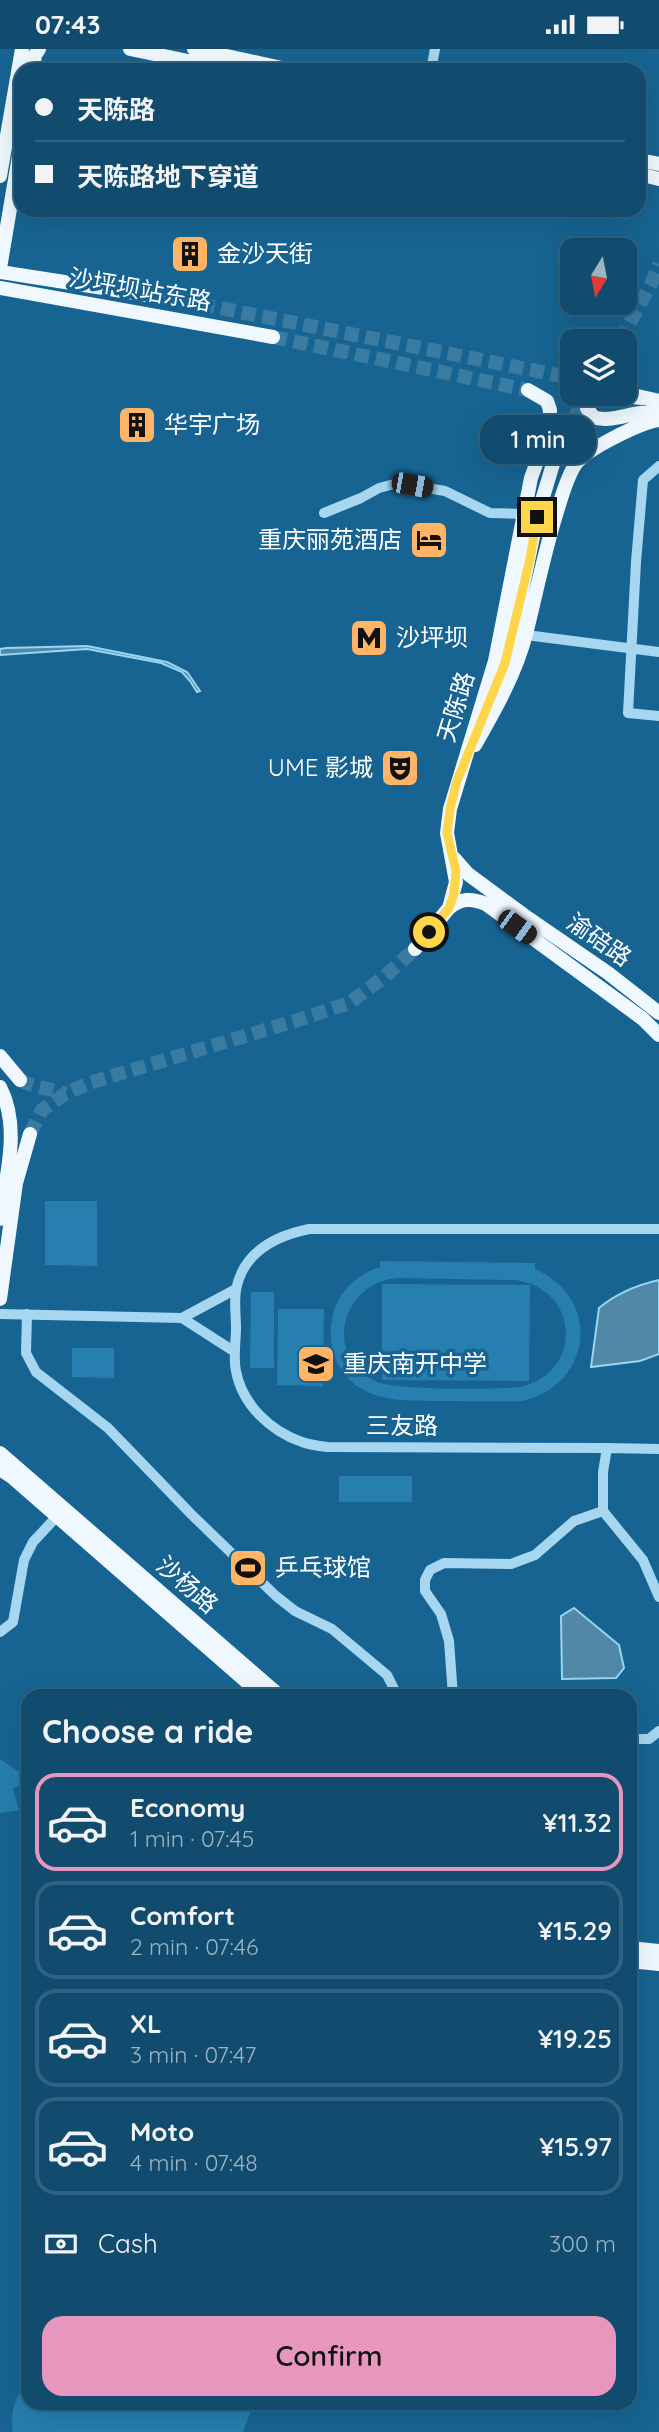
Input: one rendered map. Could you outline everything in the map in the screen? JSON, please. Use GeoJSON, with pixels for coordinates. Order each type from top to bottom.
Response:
{"type":"FeatureCollection","features":[{"type":"Feature","properties":{"kind":"main road"},"geometry":{"type":"LineString","coordinates":[[130,49],[197,63]]}},
{"type":"Feature","properties":{"kind":"main road"},"geometry":{"type":"LineString","coordinates":[[194,49],[259,63]]}},
{"type":"Feature","properties":{"kind":"main road"},"geometry":{"type":"LineString","coordinates":[[0,176],[14,95]]}},
{"type":"Feature","properties":{"kind":"main road"},"geometry":{"type":"LineString","coordinates":[[0,270],[14,186]]}},
{"type":"Feature","properties":{"kind":"main road","name":"沙坪坝站东路"},"geometry":{"type":"LineString","coordinates":[[0,270],[180,300]]}},
{"type":"Feature","properties":{"kind":"main road","name":"沙坪坝站东路"},"geometry":{"type":"LineString","coordinates":[[0,288],[272,337]]}},
{"type":"Feature","properties":{"kind":"main road","name":"天陈路"},"geometry":{"type":"LineString","coordinates":[[449,908],[456,871],[447,833],[457,781],[495,661],[531,478],[549,428],[550,410],[547,401],[528,390]]}},
{"type":"Feature","properties":{"kind":"main road"},"geometry":{"type":"LineString","coordinates":[[659,401],[603,394],[592,398],[587,408],[593,417],[603,420],[637,412],[659,413]]}},
{"type":"Feature","properties":{"kind":"main road"},"geometry":{"type":"LineString","coordinates":[[637,396],[642,398]]}},
{"type":"Feature","properties":{"kind":"main road"},"geometry":{"type":"LineString","coordinates":[[457,781],[516,664],[526,635],[541,563],[562,494],[576,464],[591,452],[634,428],[659,420]]}},
{"type":"Feature","properties":{"kind":"main road"},"geometry":{"type":"LineString","coordinates":[[457,781],[505,663],[530,559],[537,517],[553,464],[573,421]]}},
{"type":"Feature","properties":{"kind":"main road","name":"渝碚路"},"geometry":{"type":"LineString","coordinates":[[450,849],[468,874],[608,973],[659,1013]]}},
{"type":"Feature","properties":{"kind":"main road","name":"渝碚路"},"geometry":{"type":"LineString","coordinates":[[449,908],[466,899],[486,904],[643,1019],[659,1035]]}},
{"type":"Feature","properties":{"kind":"main road"},"geometry":{"type":"LineString","coordinates":[[415,950],[449,908]]}},
{"type":"Feature","properties":{"kind":"main road"},"geometry":{"type":"LineString","coordinates":[[0,1056],[20,1080]]}},
{"type":"Feature","properties":{"kind":"main road"},"geometry":{"type":"LineString","coordinates":[[0,1087],[10,1114],[12,1131],[5,1152],[1,1210]]}},
{"type":"Feature","properties":{"kind":"main road"},"geometry":{"type":"LineString","coordinates":[[0,1299],[16,1183],[30,1134]]}},
{"type":"Feature","properties":{"kind":"main road"},"geometry":{"type":"LineString","coordinates":[[0,1453],[61,1513]]}},
{"type":"Feature","properties":{"kind":"main road"},"geometry":{"type":"LineString","coordinates":[[0,1469],[61,1513]]}},
{"type":"Feature","properties":{"kind":"main road","name":"沙杨路"},"geometry":{"type":"LineString","coordinates":[[61,1513],[255,1689]]}},
{"type":"Feature","properties":{"kind":"main road","name":"沙杨路"},"geometry":{"type":"LineString","coordinates":[[61,1513],[272,1689]]}},
{"type":"Feature","properties":{"kind":"main road"},"geometry":{"type":"LineString","coordinates":[[637,1949],[659,1951]]}},
{"type":"Feature","properties":{"kind":"main road"},"geometry":{"type":"LineString","coordinates":[[637,1962],[659,1964]]}},
{"type":"Feature","properties":{"kind":"street"},"geometry":{"type":"LineString","coordinates":[[659,466],[643,480],[630,649],[628,713],[659,716]]}},
{"type":"Feature","properties":{"kind":"street"},"geometry":{"type":"LineString","coordinates":[[324,513],[398,482],[445,491],[490,513],[523,514]]}},
{"type":"Feature","properties":{"kind":"street"},"geometry":{"type":"LineString","coordinates":[[526,635],[659,652]]}},
{"type":"Feature","properties":{"kind":"street"},"geometry":{"type":"LineString","coordinates":[[235,1352],[236,1289],[247,1264],[266,1243],[285,1234],[309,1229],[659,1229]]}},
{"type":"Feature","properties":{"kind":"street"},"geometry":{"type":"LineString","coordinates":[[0,1314],[183,1318],[236,1289]]}},
{"type":"Feature","properties":{"kind":"street"},"geometry":{"type":"LineString","coordinates":[[27,1314],[26,1353],[36,1372],[108,1428],[192,1515],[276,1596],[295,1611],[332,1629],[387,1675],[394,1689]]}},
{"type":"Feature","properties":{"kind":"street"},"geometry":{"type":"LineString","coordinates":[[183,1318],[235,1352]]}},
{"type":"Feature","properties":{"kind":"street","name":"三友路"},"geometry":{"type":"LineString","coordinates":[[235,1352],[235,1369],[242,1392],[253,1408],[266,1421],[302,1443],[328,1447],[659,1449]]}},
{"type":"Feature","properties":{"kind":"street"},"geometry":{"type":"LineString","coordinates":[[607,1448],[603,1472],[603,1511],[643,1560],[659,1597]]}},
{"type":"Feature","properties":{"kind":"street"},"geometry":{"type":"LineString","coordinates":[[452,1689],[449,1641],[441,1614],[425,1591],[425,1580],[430,1570],[444,1563],[510,1564],[535,1555],[574,1521],[603,1511]]}},
{"type":"Feature","properties":{"kind":"street"},"geometry":{"type":"LineString","coordinates":[[0,1632],[13,1622],[24,1560],[33,1542],[61,1513]]}},
{"type":"Feature","properties":{"kind":"street"},"geometry":{"type":"LineString","coordinates":[[637,1739],[649,1739],[659,1731]]}},
{"type":"Feature","properties":{"kind":"shaded area"},"geometry":{"type":"Polygon","coordinates":[[[87,646],[167,662],[187,672],[200,691],[197,692],[182,672],[161,663],[87,649],[0,655],[0,649],[6,648],[87,646]]]}},
{"type":"Feature","properties":{"kind":"shaded area"},"geometry":{"type":"Polygon","coordinates":[[[45,1201],[97,1201],[97,1266],[45,1265],[45,1201]]]}},
{"type":"Feature","properties":{"kind":"shaded area"},"geometry":{"type":"Polygon","coordinates":[[[380,1261],[535,1263],[535,1269],[557,1282],[571,1300],[579,1319],[580,1340],[575,1360],[563,1378],[546,1392],[522,1401],[403,1400],[372,1394],[347,1377],[337,1362],[331,1331],[334,1310],[348,1286],[380,1267],[380,1261]],[[399,1278],[379,1282],[364,1292],[352,1305],[344,1338],[348,1354],[358,1369],[375,1381],[386,1384],[468,1389],[521,1387],[542,1378],[556,1364],[564,1348],[566,1330],[561,1312],[551,1297],[535,1286],[513,1280],[399,1278]]]}},
{"type":"Feature","properties":{"kind":"shaded area"},"geometry":{"type":"Polygon","coordinates":[[[659,1280],[659,1354],[640,1361],[591,1367],[599,1308],[628,1290],[659,1280]]]}},
{"type":"Feature","properties":{"kind":"shaded area"},"geometry":{"type":"Polygon","coordinates":[[[382,1284],[530,1285],[529,1381],[382,1380],[382,1284]]]}},
{"type":"Feature","properties":{"kind":"shaded area"},"geometry":{"type":"Polygon","coordinates":[[[251,1292],[274,1292],[274,1368],[250,1368],[251,1292]]]}},
{"type":"Feature","properties":{"kind":"shaded area"},"geometry":{"type":"Polygon","coordinates":[[[278,1309],[324,1309],[323,1386],[277,1385],[278,1309]]]}},
{"type":"Feature","properties":{"kind":"shaded area"},"geometry":{"type":"Polygon","coordinates":[[[72,1348],[114,1348],[114,1378],[72,1377],[72,1348]]]}},
{"type":"Feature","properties":{"kind":"shaded area"},"geometry":{"type":"Polygon","coordinates":[[[339,1476],[412,1476],[412,1502],[339,1502],[339,1476]]]}},
{"type":"Feature","properties":{"kind":"shaded area"},"geometry":{"type":"Polygon","coordinates":[[[574,1608],[619,1645],[624,1668],[616,1678],[562,1679],[561,1616],[574,1608]]]}},
{"type":"Feature","properties":{"kind":"shaded area"},"geometry":{"type":"Polygon","coordinates":[[[0,1759],[21,1773],[21,1786],[13,1788],[19,1810],[0,1813],[0,1759]]]}},
{"type":"Feature","properties":{"kind":"shaded area"},"geometry":{"type":"Polygon","coordinates":[[[21,2392],[21,2410],[251,2410],[243,2432],[13,2432],[14,2406],[21,2392]]]}},
{"type":"Feature","properties":{"kind":"tunnel"},"geometry":{"type":"LineString","coordinates":[[627,329],[659,264]]}},
{"type":"Feature","properties":{"kind":"tunnel"},"geometry":{"type":"LineString","coordinates":[[180,300],[560,376]]}},
{"type":"Feature","properties":{"kind":"tunnel"},"geometry":{"type":"LineString","coordinates":[[273,337],[528,390]]}},
{"type":"Feature","properties":{"kind":"tunnel"},"geometry":{"type":"LineString","coordinates":[[573,421],[581,406]]}},
{"type":"Feature","properties":{"kind":"tunnel"},"geometry":{"type":"LineString","coordinates":[[30,1134],[42,1110],[65,1094],[89,1083],[349,1003],[415,949]]}},
{"type":"Feature","properties":{"kind":"tunnel"},"geometry":{"type":"LineString","coordinates":[[20,1080],[65,1094]]}},
{"type":"Feature","properties":{"kind":"place","name":"金沙天街"},"geometry":{"type":"Point","coordinates":[190,254]}},
{"type":"Feature","properties":{"kind":"place","name":"华宇广场"},"geometry":{"type":"Point","coordinates":[137,425]}},
{"type":"Feature","properties":{"kind":"place","name":"重庆丽苑酒店"},"geometry":{"type":"Point","coordinates":[429,540]}},
{"type":"Feature","properties":{"kind":"place","name":"沙坪坝"},"geometry":{"type":"Point","coordinates":[369,638]}},
{"type":"Feature","properties":{"kind":"place","name":"UME 影城"},"geometry":{"type":"Point","coordinates":[400,768]}},
{"type":"Feature","properties":{"kind":"place","name":"重庆南开中学"},"geometry":{"type":"Point","coordinates":[316,1364]}},
{"type":"Feature","properties":{"kind":"place","name":"乒乓球馆"},"geometry":{"type":"Point","coordinates":[248,1568]}},
{"type":"Feature","properties":{"kind":"route"},"geometry":{"type":"LineString","coordinates":[[429,932],[449,908],[454,894],[456,871],[447,833],[450,809],[457,781],[505,663],[530,559],[537,517]]}}]}
